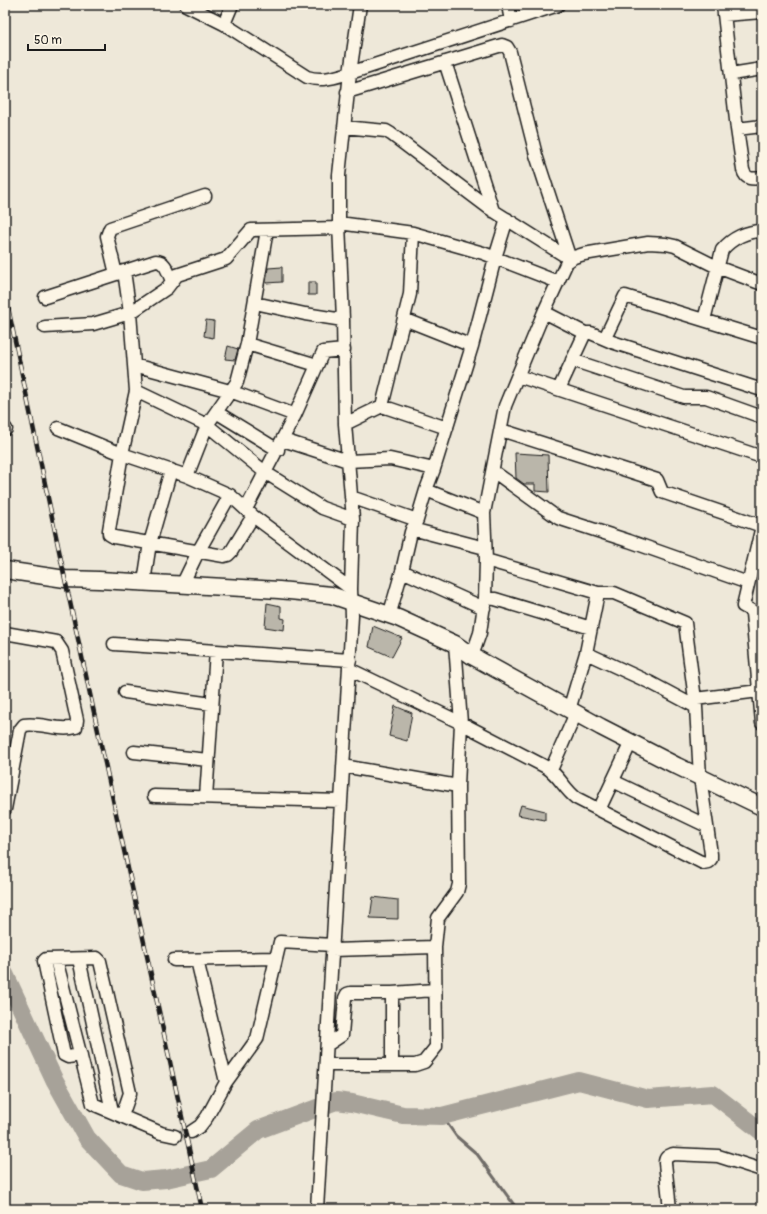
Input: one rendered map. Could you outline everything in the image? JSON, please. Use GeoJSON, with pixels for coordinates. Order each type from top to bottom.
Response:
{"type":"FeatureCollection","features":[{"type":"Feature","properties":{"kind":"main road"},"geometry":{"type":"LineString","coordinates":[[5,570],[65,579],[182,584],[351,596],[389,616],[455,644],[472,656],[572,711],[762,807]]}},
{"type":"Feature","properties":{"kind":"street"},"geometry":{"type":"LineString","coordinates":[[186,5],[224,24],[307,77],[315,80],[350,73],[558,5]]}},
{"type":"Feature","properties":{"kind":"street"},"geometry":{"type":"LineString","coordinates":[[224,24],[232,5]]}},
{"type":"Feature","properties":{"kind":"street"},"geometry":{"type":"LineString","coordinates":[[317,1209],[349,665],[353,519],[345,424],[344,350],[339,226],[339,175],[347,92],[360,5]]}},
{"type":"Feature","properties":{"kind":"street"},"geometry":{"type":"LineString","coordinates":[[508,5],[511,21]]}},
{"type":"Feature","properties":{"kind":"street"},"geometry":{"type":"LineString","coordinates":[[762,12],[724,10],[737,129],[745,175],[750,179],[762,178]]}},
{"type":"Feature","properties":{"kind":"street"},"geometry":{"type":"LineString","coordinates":[[347,92],[502,45],[507,47],[510,52],[536,155],[570,259]]}},
{"type":"Feature","properties":{"kind":"street"},"geometry":{"type":"LineString","coordinates":[[445,62],[493,211]]}},
{"type":"Feature","properties":{"kind":"street"},"geometry":{"type":"LineString","coordinates":[[731,74],[762,69]]}},
{"type":"Feature","properties":{"kind":"street"},"geometry":{"type":"LineString","coordinates":[[737,129],[762,126]]}},
{"type":"Feature","properties":{"kind":"street"},"geometry":{"type":"LineString","coordinates":[[344,127],[386,131],[493,211],[570,259]]}},
{"type":"Feature","properties":{"kind":"street"},"geometry":{"type":"LineString","coordinates":[[205,196],[110,228],[107,236],[120,273],[130,313],[136,391],[122,454],[109,534],[114,537],[198,552],[224,556],[228,555],[295,415],[323,352],[344,350]]}},
{"type":"Feature","properties":{"kind":"street"},"geometry":{"type":"LineString","coordinates":[[389,616],[415,524],[434,469],[472,346],[495,258],[507,219]]}},
{"type":"Feature","properties":{"kind":"street"},"geometry":{"type":"LineString","coordinates":[[45,326],[93,324],[130,313],[167,288],[177,275],[226,259],[251,230],[339,226],[413,233],[483,253],[558,282]]}},
{"type":"Feature","properties":{"kind":"street"},"geometry":{"type":"LineString","coordinates":[[187,476],[207,425],[237,382],[247,344],[267,230]]}},
{"type":"Feature","properties":{"kind":"street"},"geometry":{"type":"LineString","coordinates":[[704,320],[722,250],[728,242],[738,236],[762,231]]}},
{"type":"Feature","properties":{"kind":"street"},"geometry":{"type":"LineString","coordinates":[[382,406],[410,294],[413,233]]}},
{"type":"Feature","properties":{"kind":"street"},"geometry":{"type":"LineString","coordinates":[[472,656],[480,633],[484,603],[486,554],[484,512],[505,406],[544,312],[567,262],[578,255],[648,243],[656,243],[675,246],[717,267],[762,284]]}},
{"type":"Feature","properties":{"kind":"street"},"geometry":{"type":"LineString","coordinates":[[45,297],[156,261],[161,261],[164,264],[172,281]]}},
{"type":"Feature","properties":{"kind":"street"},"geometry":{"type":"LineString","coordinates":[[605,338],[625,296],[762,338]]}},
{"type":"Feature","properties":{"kind":"street"},"geometry":{"type":"LineString","coordinates":[[255,302],[305,314],[343,320]]}},
{"type":"Feature","properties":{"kind":"street"},"geometry":{"type":"LineString","coordinates":[[544,312],[585,333],[591,333],[762,390]]}},
{"type":"Feature","properties":{"kind":"street"},"geometry":{"type":"LineString","coordinates":[[404,319],[472,346]]}},
{"type":"Feature","properties":{"kind":"street"},"geometry":{"type":"LineString","coordinates":[[559,389],[585,333]]}},
{"type":"Feature","properties":{"kind":"street"},"geometry":{"type":"LineString","coordinates":[[247,344],[317,365]]}},
{"type":"Feature","properties":{"kind":"street"},"geometry":{"type":"LineString","coordinates":[[572,360],[684,397],[706,397],[762,417]]}},
{"type":"Feature","properties":{"kind":"street"},"geometry":{"type":"LineString","coordinates":[[134,365],[230,391],[295,415]]}},
{"type":"Feature","properties":{"kind":"street"},"geometry":{"type":"LineString","coordinates":[[518,376],[762,457]]}},
{"type":"Feature","properties":{"kind":"street"},"geometry":{"type":"LineString","coordinates":[[136,391],[207,425],[266,473],[322,508],[353,519]]}},
{"type":"Feature","properties":{"kind":"street"},"geometry":{"type":"LineString","coordinates":[[345,424],[382,406],[447,428]]}},
{"type":"Feature","properties":{"kind":"street"},"geometry":{"type":"LineString","coordinates":[[216,412],[280,445],[348,461],[390,459],[434,469]]}},
{"type":"Feature","properties":{"kind":"street"},"geometry":{"type":"LineString","coordinates":[[58,428],[122,454],[187,476],[230,495],[351,596]]}},
{"type":"Feature","properties":{"kind":"street"},"geometry":{"type":"LineString","coordinates":[[501,430],[657,480],[662,492],[762,526],[743,606],[757,615],[759,691],[762,724]]}},
{"type":"Feature","properties":{"kind":"street"},"geometry":{"type":"LineString","coordinates":[[144,582],[150,543],[171,470]]}},
{"type":"Feature","properties":{"kind":"street"},"geometry":{"type":"LineString","coordinates":[[493,471],[558,518],[629,541],[748,583]]}},
{"type":"Feature","properties":{"kind":"street"},"geometry":{"type":"LineString","coordinates":[[426,490],[484,512]]}},
{"type":"Feature","properties":{"kind":"street"},"geometry":{"type":"LineString","coordinates":[[182,584],[230,495]]}},
{"type":"Feature","properties":{"kind":"street"},"geometry":{"type":"LineString","coordinates":[[114,644],[216,651],[349,665],[551,770],[571,795],[703,863],[708,862],[711,859],[700,777],[695,703],[686,623],[614,593],[598,593],[486,554],[351,497]]}},
{"type":"Feature","properties":{"kind":"street"},"geometry":{"type":"LineString","coordinates":[[402,571],[484,603],[495,599],[591,628]]}},
{"type":"Feature","properties":{"kind":"street"},"geometry":{"type":"LineString","coordinates":[[551,770],[572,711],[598,593]]}},
{"type":"Feature","properties":{"kind":"street"},"geometry":{"type":"LineString","coordinates":[[5,633],[56,642],[62,652],[77,720],[76,727],[70,729],[32,724],[24,725],[20,730],[5,809]]}},
{"type":"Feature","properties":{"kind":"street"},"geometry":{"type":"LineString","coordinates":[[326,1065],[420,1065],[436,1047],[435,947],[438,918],[458,888],[458,786],[461,723],[455,644]]}},
{"type":"Feature","properties":{"kind":"street"},"geometry":{"type":"LineString","coordinates":[[206,797],[216,651]]}},
{"type":"Feature","properties":{"kind":"street"},"geometry":{"type":"LineString","coordinates":[[586,653],[695,703],[759,691]]}},
{"type":"Feature","properties":{"kind":"street"},"geometry":{"type":"LineString","coordinates":[[125,692],[212,704]]}},
{"type":"Feature","properties":{"kind":"street"},"geometry":{"type":"LineString","coordinates":[[599,810],[631,742]]}},
{"type":"Feature","properties":{"kind":"street"},"geometry":{"type":"LineString","coordinates":[[134,752],[208,760]]}},
{"type":"Feature","properties":{"kind":"street"},"geometry":{"type":"LineString","coordinates":[[343,766],[458,786]]}},
{"type":"Feature","properties":{"kind":"street"},"geometry":{"type":"LineString","coordinates":[[612,781],[707,826]]}},
{"type":"Feature","properties":{"kind":"street"},"geometry":{"type":"LineString","coordinates":[[154,796],[341,801]]}},
{"type":"Feature","properties":{"kind":"street"},"geometry":{"type":"LineString","coordinates":[[191,1132],[200,1126],[207,1117],[226,1082],[257,1039],[280,942],[332,947],[435,947]]}},
{"type":"Feature","properties":{"kind":"street"},"geometry":{"type":"LineString","coordinates":[[117,1114],[130,1093],[100,961],[97,958],[46,958],[44,961],[64,1055],[68,1057],[81,1055],[93,1104],[161,1133],[175,1136]]}},
{"type":"Feature","properties":{"kind":"street"},"geometry":{"type":"LineString","coordinates":[[174,960],[275,958]]}},
{"type":"Feature","properties":{"kind":"street"},"geometry":{"type":"LineString","coordinates":[[79,959],[117,1114]]}},
{"type":"Feature","properties":{"kind":"street"},"geometry":{"type":"LineString","coordinates":[[197,960],[226,1082]]}},
{"type":"Feature","properties":{"kind":"street"},"geometry":{"type":"LineString","coordinates":[[327,1045],[342,1035],[345,998],[347,994],[435,990]]}},
{"type":"Feature","properties":{"kind":"street"},"geometry":{"type":"LineString","coordinates":[[392,993],[392,1065]]}},
{"type":"Feature","properties":{"kind":"street"},"geometry":{"type":"LineString","coordinates":[[670,1209],[664,1163],[665,1159],[672,1154],[711,1155],[762,1170]]}},
{"type":"Feature","properties":{"kind":"building"},"geometry":{"type":"Polygon","coordinates":[[[282,267],[282,282],[266,283],[268,268],[282,267]]]}},
{"type":"Feature","properties":{"kind":"building"},"geometry":{"type":"Polygon","coordinates":[[[308,282],[316,282],[316,295],[308,295],[308,282]]]}},
{"type":"Feature","properties":{"kind":"building"},"geometry":{"type":"Polygon","coordinates":[[[206,320],[214,321],[213,338],[204,336],[206,320]]]}},
{"type":"Feature","properties":{"kind":"building"},"geometry":{"type":"Polygon","coordinates":[[[228,346],[238,349],[235,360],[225,359],[228,346]]]}},
{"type":"Feature","properties":{"kind":"building"},"geometry":{"type":"Polygon","coordinates":[[[515,453],[548,455],[549,492],[535,491],[535,484],[524,484],[516,478],[515,453]]]}},
{"type":"Feature","properties":{"kind":"building"},"geometry":{"type":"Polygon","coordinates":[[[267,603],[281,606],[281,618],[285,619],[284,630],[265,627],[267,603]]]}},
{"type":"Feature","properties":{"kind":"building"},"geometry":{"type":"Polygon","coordinates":[[[373,626],[402,638],[392,657],[369,647],[373,626]]]}},
{"type":"Feature","properties":{"kind":"building"},"geometry":{"type":"Polygon","coordinates":[[[395,706],[412,713],[407,741],[389,736],[395,706]]]}},
{"type":"Feature","properties":{"kind":"building"},"geometry":{"type":"Polygon","coordinates":[[[521,805],[545,811],[545,820],[518,815],[521,805]]]}},
{"type":"Feature","properties":{"kind":"building"},"geometry":{"type":"Polygon","coordinates":[[[373,897],[398,900],[398,919],[370,918],[373,897]]]}},
{"type":"Feature","properties":{"kind":"waterway"},"geometry":{"type":"LineString","coordinates":[[5,974],[54,1079],[87,1138],[121,1174],[142,1181],[166,1179],[211,1169],[258,1130],[336,1101],[352,1103],[403,1115],[442,1116],[579,1081],[648,1099],[713,1094],[762,1132]]}},
{"type":"Feature","properties":{"kind":"waterway"},"geometry":{"type":"LineString","coordinates":[[442,1116],[456,1136],[477,1154],[517,1209]]}},
{"type":"Feature","properties":{"kind":"tunnel"},"geometry":{"type":"LineString","coordinates":[[175,1136],[191,1132]]}},
{"type":"Feature","properties":{"kind":"railway"},"geometry":{"type":"LineString","coordinates":[[5,293],[65,579],[202,1209]]}}]}
